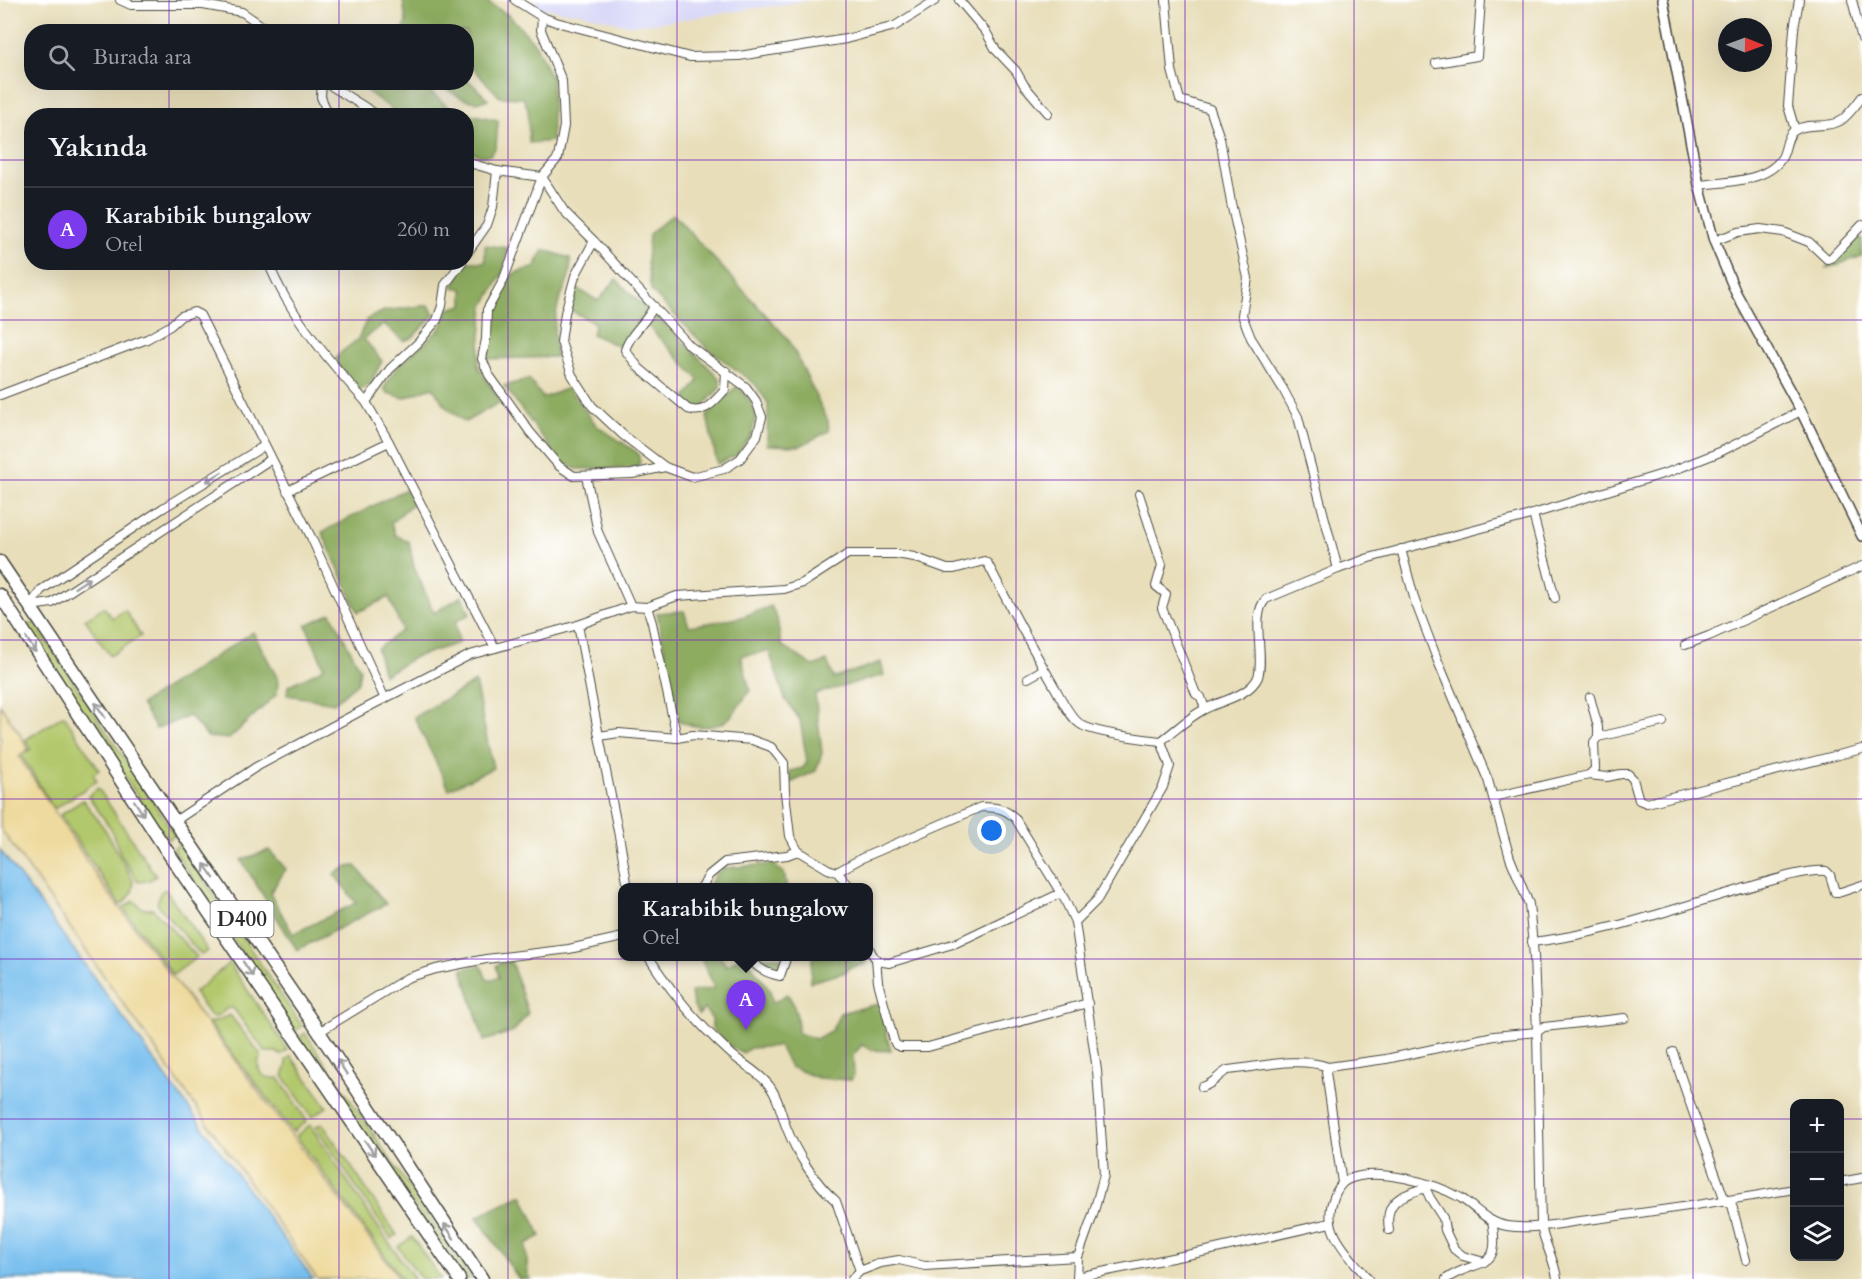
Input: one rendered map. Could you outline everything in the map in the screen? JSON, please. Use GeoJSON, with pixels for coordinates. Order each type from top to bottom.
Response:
{"type":"FeatureCollection","features":[{"type":"Feature","properties":{"kind":"highway","name":"D400"},"geometry":{"type":"LineString","coordinates":[[0,562],[319,1032],[482,1279]]}},
{"type":"Feature","properties":{"kind":"highway","name":"D400"},"geometry":{"type":"LineString","coordinates":[[0,595],[165,848],[459,1279]]}},
{"type":"Feature","properties":{"kind":"highway"},"geometry":{"type":"LineString","coordinates":[[15,617],[30,606]]}},
{"type":"Feature","properties":{"kind":"street"},"geometry":{"type":"LineString","coordinates":[[120,0],[131,5],[203,5],[242,12],[259,24]]}},
{"type":"Feature","properties":{"kind":"street"},"geometry":{"type":"LineString","coordinates":[[515,0],[542,17],[690,57],[738,56],[846,39],[895,26],[936,0]]}},
{"type":"Feature","properties":{"kind":"street"},"geometry":{"type":"LineString","coordinates":[[959,0],[986,32],[996,50],[1016,70],[1024,85],[1048,113]]}},
{"type":"Feature","properties":{"kind":"street"},"geometry":{"type":"LineString","coordinates":[[1166,0],[1172,70],[1180,100],[1210,109],[1220,138],[1230,203],[1248,278],[1242,315],[1251,338],[1298,417],[1338,569]]}},
{"type":"Feature","properties":{"kind":"street"},"geometry":{"type":"LineString","coordinates":[[1436,63],[1478,56],[1481,0]]}},
{"type":"Feature","properties":{"kind":"street"},"geometry":{"type":"LineString","coordinates":[[1663,0],[1699,185],[1714,241],[1736,293],[1801,411],[1862,536]]}},
{"type":"Feature","properties":{"kind":"street"},"geometry":{"type":"LineString","coordinates":[[1795,130],[1788,106],[1794,29],[1799,0]]}},
{"type":"Feature","properties":{"kind":"street"},"geometry":{"type":"LineString","coordinates":[[1852,0],[1862,39]]}},
{"type":"Feature","properties":{"kind":"street"},"geometry":{"type":"LineString","coordinates":[[542,17],[541,30],[562,81],[564,126],[558,158],[542,177],[503,281],[487,310],[486,339],[482,359],[489,375],[530,432],[559,466],[574,476],[632,474],[665,466]]}},
{"type":"Feature","properties":{"kind":"street"},"geometry":{"type":"LineString","coordinates":[[322,90],[321,97],[326,108]]}},
{"type":"Feature","properties":{"kind":"street"},"geometry":{"type":"LineString","coordinates":[[337,90],[367,108]]}},
{"type":"Feature","properties":{"kind":"street"},"geometry":{"type":"LineString","coordinates":[[1699,185],[1749,179],[1764,173],[1781,160],[1789,136],[1795,130],[1840,121],[1862,97]]}},
{"type":"Feature","properties":{"kind":"street"},"geometry":{"type":"LineString","coordinates":[[474,164],[497,171],[542,177],[564,211],[594,242],[654,306],[690,346],[746,387],[756,401],[762,417],[757,435],[740,459],[724,469],[692,477],[665,466],[623,435],[592,406],[572,375],[561,342],[565,314],[575,276],[594,242]]}},
{"type":"Feature","properties":{"kind":"street"},"geometry":{"type":"LineString","coordinates":[[474,244],[487,225],[493,207],[497,171]]}},
{"type":"Feature","properties":{"kind":"street"},"geometry":{"type":"LineString","coordinates":[[1714,241],[1738,232],[1760,229],[1783,232],[1809,242],[1827,259],[1831,258],[1862,225]]}},
{"type":"Feature","properties":{"kind":"street"},"geometry":{"type":"LineString","coordinates":[[271,270],[284,296],[334,368],[366,402],[495,648]]}},
{"type":"Feature","properties":{"kind":"street"},"geometry":{"type":"LineString","coordinates":[[366,402],[390,369],[418,343],[437,321],[445,285],[456,270]]}},
{"type":"Feature","properties":{"kind":"street"},"geometry":{"type":"LineString","coordinates":[[654,306],[649,318],[628,341],[626,350],[639,368],[688,409],[696,412],[705,410],[725,390],[726,371]]}},
{"type":"Feature","properties":{"kind":"street"},"geometry":{"type":"LineString","coordinates":[[0,395],[147,339],[170,326],[181,316],[194,312],[200,315],[328,573],[385,699]]}},
{"type":"Feature","properties":{"kind":"street"},"geometry":{"type":"LineString","coordinates":[[175,821],[256,767],[470,655],[578,625],[631,606],[647,607],[677,596],[784,589],[803,583],[848,554],[896,554],[914,557],[947,569],[984,561],[988,564],[1044,669],[1079,723],[1090,729],[1161,741],[1205,709],[1251,686],[1257,677],[1260,609],[1266,599],[1338,569],[1401,549],[1533,514],[1670,472],[1720,452],[1801,411]]}},
{"type":"Feature","properties":{"kind":"street"},"geometry":{"type":"LineString","coordinates":[[287,491],[389,442]]}},
{"type":"Feature","properties":{"kind":"street"},"geometry":{"type":"LineString","coordinates":[[30,606],[41,590],[164,508],[264,446]]}},
{"type":"Feature","properties":{"kind":"street"},"geometry":{"type":"LineString","coordinates":[[30,606],[52,603],[271,459]]}},
{"type":"Feature","properties":{"kind":"street"},"geometry":{"type":"LineString","coordinates":[[586,476],[598,532],[631,606]]}},
{"type":"Feature","properties":{"kind":"street"},"geometry":{"type":"LineString","coordinates":[[1139,494],[1162,565],[1156,586],[1166,594],[1162,608],[1196,694],[1202,697],[1205,709]]}},
{"type":"Feature","properties":{"kind":"street"},"geometry":{"type":"LineString","coordinates":[[1533,514],[1555,598]]}},
{"type":"Feature","properties":{"kind":"street"},"geometry":{"type":"LineString","coordinates":[[1401,549],[1415,601],[1480,760],[1513,868],[1524,889],[1528,904],[1537,1032],[1541,1225],[1557,1279]]}},
{"type":"Feature","properties":{"kind":"street"},"geometry":{"type":"LineString","coordinates":[[1685,645],[1862,566]]}},
{"type":"Feature","properties":{"kind":"street"},"geometry":{"type":"LineString","coordinates":[[647,607],[677,738]]}},
{"type":"Feature","properties":{"kind":"street"},"geometry":{"type":"LineString","coordinates":[[578,625],[627,883]]}},
{"type":"Feature","properties":{"kind":"street"},"geometry":{"type":"LineString","coordinates":[[1028,678],[1044,669]]}},
{"type":"Feature","properties":{"kind":"street"},"geometry":{"type":"LineString","coordinates":[[1590,697],[1598,727],[1598,737]]}},
{"type":"Feature","properties":{"kind":"street"},"geometry":{"type":"LineString","coordinates":[[1589,775],[1595,769],[1594,742],[1598,737],[1663,722]]}},
{"type":"Feature","properties":{"kind":"street"},"geometry":{"type":"LineString","coordinates":[[599,736],[618,733],[677,738],[693,735],[752,740],[771,747],[784,763],[784,793],[790,836],[798,851],[837,872],[847,883]]}},
{"type":"Feature","properties":{"kind":"street"},"geometry":{"type":"LineString","coordinates":[[1075,922],[1096,900],[1163,788],[1170,766],[1161,741]]}},
{"type":"Feature","properties":{"kind":"street"},"geometry":{"type":"LineString","coordinates":[[1493,797],[1589,775],[1607,777],[1628,774],[1633,779],[1639,800],[1647,803],[1862,749]]}},
{"type":"Feature","properties":{"kind":"street"},"geometry":{"type":"LineString","coordinates":[[837,872],[862,858],[963,814],[981,807],[994,807],[1006,810],[1015,818],[1061,893],[1075,922],[1088,1003],[1104,1175],[1078,1257],[1077,1278],[1330,1223]]}},
{"type":"Feature","properties":{"kind":"street"},"geometry":{"type":"LineString","coordinates":[[704,883],[709,875],[725,862],[787,855],[798,851]]}},
{"type":"Feature","properties":{"kind":"street"},"geometry":{"type":"LineString","coordinates":[[1532,942],[1556,939],[1790,876],[1821,870],[1830,875],[1835,892],[1862,885]]}},
{"type":"Feature","properties":{"kind":"street"},"geometry":{"type":"LineString","coordinates":[[876,959],[889,963],[956,943],[1061,893]]}},
{"type":"Feature","properties":{"kind":"street"},"geometry":{"type":"LineString","coordinates":[[319,1032],[407,978],[436,969],[486,959],[569,949],[618,938]]}},
{"type":"Feature","properties":{"kind":"street"},"geometry":{"type":"LineString","coordinates":[[873,954],[894,1041],[901,1047],[928,1047],[1088,1003]]}},
{"type":"Feature","properties":{"kind":"street"},"geometry":{"type":"LineString","coordinates":[[651,961],[681,1004],[712,1038],[768,1083],[788,1132],[807,1166],[836,1201],[860,1271]]}},
{"type":"Feature","properties":{"kind":"street"},"geometry":{"type":"LineString","coordinates":[[751,961],[766,973],[780,976],[786,961]]}},
{"type":"Feature","properties":{"kind":"street"},"geometry":{"type":"LineString","coordinates":[[1202,1087],[1212,1084],[1228,1070],[1288,1063],[1311,1063],[1328,1067],[1386,1059],[1494,1036],[1537,1032],[1544,1027],[1625,1018]]}},
{"type":"Feature","properties":{"kind":"street"},"geometry":{"type":"LineString","coordinates":[[1673,1052],[1687,1098],[1705,1140],[1725,1201],[1732,1205],[1746,1260]]}},
{"type":"Feature","properties":{"kind":"street"},"geometry":{"type":"LineString","coordinates":[[1328,1067],[1326,1072],[1342,1183]]}},
{"type":"Feature","properties":{"kind":"street"},"geometry":{"type":"LineString","coordinates":[[1368,1279],[1333,1235],[1330,1223],[1330,1208],[1342,1183],[1362,1175],[1384,1174],[1424,1185],[1433,1185],[1461,1198],[1492,1221],[1506,1226],[1541,1225],[1725,1201],[1790,1190]]}},
{"type":"Feature","properties":{"kind":"street"},"geometry":{"type":"LineString","coordinates":[[1844,1181],[1862,1178]]}},
{"type":"Feature","properties":{"kind":"street"},"geometry":{"type":"LineString","coordinates":[[1389,1230],[1387,1216],[1390,1207],[1424,1185]]}},
{"type":"Feature","properties":{"kind":"street"},"geometry":{"type":"LineString","coordinates":[[1424,1185],[1443,1218],[1445,1230],[1454,1250],[1463,1256],[1484,1262]]}},
{"type":"Feature","properties":{"kind":"street"},"geometry":{"type":"LineString","coordinates":[[1446,1279],[1493,1256],[1495,1246],[1492,1221]]}},
{"type":"Feature","properties":{"kind":"street"},"geometry":{"type":"LineString","coordinates":[[852,1279],[860,1271],[899,1260],[925,1266],[1078,1257]]}},
{"type":"Feature","properties":{"kind":"shaded area"},"geometry":{"type":"Polygon","coordinates":[[[531,0],[812,0],[664,22],[628,25],[577,12],[542,8],[531,0]]]}},
{"type":"Feature","properties":{"kind":"green space"},"geometry":{"type":"Polygon","coordinates":[[[403,0],[484,0],[510,16],[536,45],[552,80],[552,141],[529,143],[528,109],[523,98],[500,97],[474,69],[474,24],[405,24],[403,0]]]}},
{"type":"Feature","properties":{"kind":"green space"},"geometry":{"type":"Polygon","coordinates":[[[474,86],[488,99],[475,102],[448,90],[474,90],[474,86]]]}},
{"type":"Feature","properties":{"kind":"green space"},"geometry":{"type":"Polygon","coordinates":[[[367,90],[428,90],[450,108],[390,108],[367,90]]]}},
{"type":"Feature","properties":{"kind":"green space"},"geometry":{"type":"Polygon","coordinates":[[[474,115],[498,120],[496,147],[490,155],[480,156],[474,153],[474,115]]]}},
{"type":"Feature","properties":{"kind":"green space"},"geometry":{"type":"Polygon","coordinates":[[[673,214],[789,340],[828,421],[829,431],[800,446],[767,445],[768,403],[755,384],[707,348],[651,291],[647,262],[649,234],[673,214]]]}},
{"type":"Feature","properties":{"kind":"green space"},"geometry":{"type":"Polygon","coordinates":[[[1862,239],[1862,256],[1825,269],[1852,242],[1862,239]]]}},
{"type":"Feature","properties":{"kind":"green space"},"geometry":{"type":"Polygon","coordinates":[[[485,245],[508,248],[503,273],[484,306],[478,366],[501,402],[465,422],[447,408],[432,387],[404,398],[387,393],[384,388],[396,368],[440,329],[449,309],[463,305],[463,289],[453,287],[460,271],[474,270],[474,262],[485,262],[485,245]]]}},
{"type":"Feature","properties":{"kind":"green space"},"geometry":{"type":"Polygon","coordinates":[[[544,250],[570,258],[570,273],[556,315],[554,333],[556,357],[487,359],[493,312],[501,289],[516,273],[534,268],[544,250]]]}},
{"type":"Feature","properties":{"kind":"green space"},"geometry":{"type":"Polygon","coordinates":[[[616,279],[648,311],[620,347],[592,334],[595,323],[570,310],[576,288],[598,301],[616,279]]]}},
{"type":"Feature","properties":{"kind":"green space"},"geometry":{"type":"Polygon","coordinates":[[[429,305],[434,315],[412,338],[403,341],[384,324],[364,339],[382,361],[370,384],[360,390],[335,362],[338,355],[358,339],[367,319],[384,311],[429,305]]]}},
{"type":"Feature","properties":{"kind":"green space"},"geometry":{"type":"Polygon","coordinates":[[[658,316],[720,379],[720,388],[701,408],[694,408],[683,402],[699,380],[648,326],[658,316]]]}},
{"type":"Feature","properties":{"kind":"green space"},"geometry":{"type":"Polygon","coordinates":[[[529,379],[543,398],[568,388],[597,426],[638,453],[640,463],[635,468],[576,469],[560,461],[504,386],[529,379]]]}},
{"type":"Feature","properties":{"kind":"green space"},"geometry":{"type":"Polygon","coordinates":[[[738,385],[751,403],[756,415],[752,434],[737,455],[717,464],[707,416],[738,385]]]}},
{"type":"Feature","properties":{"kind":"green space"},"geometry":{"type":"Polygon","coordinates":[[[406,489],[413,503],[391,523],[395,535],[409,542],[414,567],[434,613],[462,596],[470,614],[455,622],[459,643],[415,657],[384,675],[377,649],[402,630],[389,597],[358,612],[322,532],[406,489]]]}},
{"type":"Feature","properties":{"kind":"green space"},"geometry":{"type":"Polygon","coordinates":[[[771,606],[777,618],[781,645],[813,666],[827,661],[834,678],[881,662],[884,675],[815,694],[822,753],[816,771],[790,783],[789,771],[803,768],[807,762],[800,720],[785,699],[769,651],[741,656],[750,690],[726,721],[709,727],[684,723],[679,721],[657,613],[684,611],[689,626],[739,618],[771,606]]]}},
{"type":"Feature","properties":{"kind":"green space"},"geometry":{"type":"Polygon","coordinates":[[[104,607],[112,618],[125,610],[141,636],[110,656],[85,619],[104,607]]]}},
{"type":"Feature","properties":{"kind":"green space"},"geometry":{"type":"Polygon","coordinates":[[[331,613],[360,669],[358,682],[334,703],[287,695],[288,686],[324,668],[306,625],[331,613]]]}},
{"type":"Feature","properties":{"kind":"green space"},"geometry":{"type":"Polygon","coordinates":[[[34,622],[175,835],[167,840],[26,628],[34,622]]]}},
{"type":"Feature","properties":{"kind":"green space"},"geometry":{"type":"Polygon","coordinates":[[[253,632],[278,679],[277,694],[229,739],[208,737],[189,716],[156,729],[141,704],[253,632]]]}},
{"type":"Feature","properties":{"kind":"green space"},"geometry":{"type":"Polygon","coordinates":[[[475,682],[493,768],[449,789],[414,717],[475,682]]]}},
{"type":"Feature","properties":{"kind":"green space"},"geometry":{"type":"Polygon","coordinates":[[[64,715],[99,770],[93,774],[97,781],[54,809],[21,755],[31,749],[25,740],[64,715]]]}},
{"type":"Feature","properties":{"kind":"green space"},"geometry":{"type":"Polygon","coordinates":[[[98,788],[156,876],[148,881],[138,882],[121,855],[111,829],[88,796],[98,788]]]}},
{"type":"Feature","properties":{"kind":"green space"},"geometry":{"type":"Polygon","coordinates":[[[83,800],[106,831],[133,881],[130,895],[120,905],[60,815],[83,800]]]}},
{"type":"Feature","properties":{"kind":"green space"},"geometry":{"type":"Polygon","coordinates":[[[180,844],[302,1026],[295,1031],[173,849],[180,844]]]}},
{"type":"Feature","properties":{"kind":"green space"},"geometry":{"type":"Polygon","coordinates":[[[269,850],[286,869],[270,893],[293,934],[356,903],[334,874],[347,867],[356,866],[386,904],[297,950],[241,860],[269,850]]]}},
{"type":"Feature","properties":{"kind":"green space"},"geometry":{"type":"Polygon","coordinates":[[[772,864],[784,873],[786,883],[711,883],[716,874],[724,868],[772,864]]]}},
{"type":"Feature","properties":{"kind":"green space"},"geometry":{"type":"Polygon","coordinates":[[[165,889],[208,951],[201,955],[157,904],[160,893],[165,889]]]}},
{"type":"Feature","properties":{"kind":"green space"},"geometry":{"type":"Polygon","coordinates":[[[134,901],[142,908],[153,909],[197,957],[173,975],[123,908],[134,901]]]}},
{"type":"Feature","properties":{"kind":"green space"},"geometry":{"type":"Polygon","coordinates":[[[511,961],[528,1013],[514,1031],[484,1041],[462,969],[481,965],[487,980],[499,978],[496,965],[511,961]]]}},
{"type":"Feature","properties":{"kind":"green space"},"geometry":{"type":"Polygon","coordinates":[[[702,961],[723,961],[727,966],[734,961],[748,961],[770,990],[773,1003],[787,994],[793,1002],[798,1033],[816,1039],[832,1030],[840,1013],[879,1004],[891,1051],[872,1050],[862,1045],[853,1055],[854,1075],[851,1080],[818,1078],[790,1067],[779,1046],[750,1048],[743,1053],[731,1047],[712,1029],[712,1019],[704,1009],[699,1015],[693,1005],[691,992],[715,988],[702,961]]]}},
{"type":"Feature","properties":{"kind":"green space"},"geometry":{"type":"Polygon","coordinates":[[[756,961],[781,961],[777,970],[769,970],[756,961]]]}},
{"type":"Feature","properties":{"kind":"green space"},"geometry":{"type":"Polygon","coordinates":[[[812,961],[866,961],[864,964],[848,968],[847,972],[810,982],[812,961]]]}},
{"type":"Feature","properties":{"kind":"green space"},"geometry":{"type":"Polygon","coordinates":[[[229,963],[288,1050],[281,1055],[276,1052],[265,1052],[233,1008],[228,1008],[216,1017],[210,1016],[194,993],[229,963]]]}},
{"type":"Feature","properties":{"kind":"green space"},"geometry":{"type":"Polygon","coordinates":[[[230,1015],[261,1055],[258,1065],[261,1073],[264,1076],[279,1078],[307,1121],[293,1132],[208,1022],[214,1022],[230,1015]]]}},
{"type":"Feature","properties":{"kind":"green space"},"geometry":{"type":"Polygon","coordinates":[[[305,1033],[471,1279],[464,1279],[300,1037],[305,1033]]]}},
{"type":"Feature","properties":{"kind":"green space"},"geometry":{"type":"Polygon","coordinates":[[[291,1056],[327,1107],[312,1117],[283,1076],[287,1065],[286,1060],[291,1056]]]}},
{"type":"Feature","properties":{"kind":"green space"},"geometry":{"type":"Polygon","coordinates":[[[322,1123],[397,1235],[391,1239],[316,1127],[322,1123]]]}},
{"type":"Feature","properties":{"kind":"green space"},"geometry":{"type":"Polygon","coordinates":[[[310,1125],[415,1279],[402,1279],[296,1136],[310,1125]]]}},
{"type":"Feature","properties":{"kind":"green space"},"geometry":{"type":"Polygon","coordinates":[[[522,1195],[541,1236],[526,1244],[530,1279],[519,1279],[477,1217],[522,1195]]]}},
{"type":"Feature","properties":{"kind":"green space"},"geometry":{"type":"Polygon","coordinates":[[[412,1237],[441,1279],[421,1279],[398,1247],[412,1237]]]}},
{"type":"Feature","properties":{"kind":"sand"},"geometry":{"type":"Polygon","coordinates":[[[0,705],[28,749],[19,757],[104,887],[400,1279],[317,1279],[0,828],[0,705]]]}},
{"type":"Feature","properties":{"kind":"water"},"geometry":{"type":"Polygon","coordinates":[[[0,850],[42,906],[313,1279],[0,1279],[0,850]]]}},
{"type":"Feature","properties":{"kind":"place","name":"Karabibik bungalow"},"geometry":{"type":"Point","coordinates":[746,1030]}}]}
